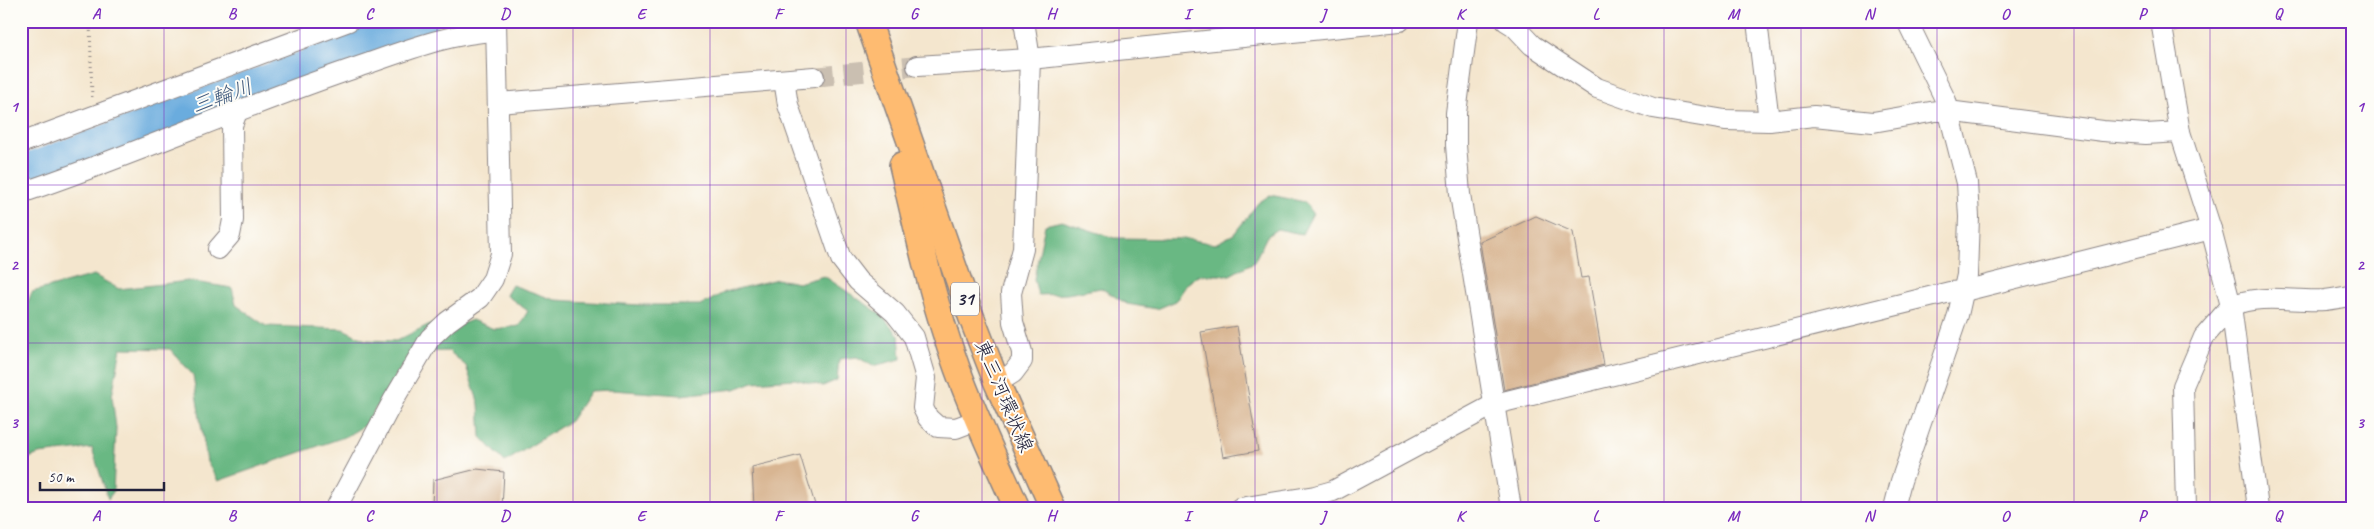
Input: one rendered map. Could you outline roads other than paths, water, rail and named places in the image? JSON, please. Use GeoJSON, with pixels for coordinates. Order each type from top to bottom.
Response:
{"type":"FeatureCollection","features":[{"type":"Feature","properties":{"kind":"main road","name":"東三河環状線"},"geometry":{"type":"LineString","coordinates":[[868,21],[889,85],[997,383],[1053,508]]}},
{"type":"Feature","properties":{"kind":"main road","name":"東三河環状線"},"geometry":{"type":"LineString","coordinates":[[889,85],[901,158],[921,245],[956,367],[977,420],[1017,508]]}},
{"type":"Feature","properties":{"kind":"street"},"geometry":{"type":"LineString","coordinates":[[21,143],[349,21]]}},
{"type":"Feature","properties":{"kind":"street"},"geometry":{"type":"LineString","coordinates":[[997,383],[1012,373],[1022,361],[1022,352],[1013,322],[1011,292],[1023,248],[1030,59],[1024,21]]}},
{"type":"Feature","properties":{"kind":"street"},"geometry":{"type":"LineString","coordinates":[[917,66],[1030,59],[1400,21]]}},
{"type":"Feature","properties":{"kind":"street"},"geometry":{"type":"LineString","coordinates":[[1468,21],[1456,112],[1456,145],[1466,238],[1511,508]]}},
{"type":"Feature","properties":{"kind":"street"},"geometry":{"type":"LineString","coordinates":[[1506,21],[1514,26],[1532,45],[1597,88],[1653,108],[1725,120],[1769,121],[1814,116],[1873,122],[1936,111],[2103,132],[2146,134],[2180,132]]}},
{"type":"Feature","properties":{"kind":"street"},"geometry":{"type":"LineString","coordinates":[[1757,21],[1769,121]]}},
{"type":"Feature","properties":{"kind":"street"},"geometry":{"type":"LineString","coordinates":[[1894,508],[1901,481],[1944,361],[1964,291],[1969,217],[1967,183],[1946,101],[1907,21]]}},
{"type":"Feature","properties":{"kind":"street"},"geometry":{"type":"LineString","coordinates":[[2171,21],[2162,27],[2180,132],[2211,229],[2231,306],[2258,508]]}},
{"type":"Feature","properties":{"kind":"street"},"geometry":{"type":"LineString","coordinates":[[21,193],[237,112],[295,88],[401,52],[496,26],[501,254],[493,279],[480,298],[447,322],[430,338],[394,399],[336,508]]}},
{"type":"Feature","properties":{"kind":"street"},"geometry":{"type":"LineString","coordinates":[[499,104],[814,77]]}},
{"type":"Feature","properties":{"kind":"street"},"geometry":{"type":"LineString","coordinates":[[784,80],[788,105],[841,259],[858,281],[896,313],[914,338],[926,378],[923,408],[928,418],[938,426],[956,428],[977,420]]}},
{"type":"Feature","properties":{"kind":"street"},"geometry":{"type":"LineString","coordinates":[[218,249],[230,235],[233,220],[232,124],[237,112]]}},
{"type":"Feature","properties":{"kind":"street"},"geometry":{"type":"LineString","coordinates":[[1240,508],[1315,496],[1333,490],[1495,404],[1950,292],[1964,291],[2211,229]]}},
{"type":"Feature","properties":{"kind":"street"},"geometry":{"type":"LineString","coordinates":[[2186,508],[2183,386],[2204,336],[2231,306],[2240,302],[2267,298],[2324,300],[2353,296]]}},
{"type":"Feature","properties":{"kind":"waterway","name":"三輪川"},"geometry":{"type":"LineString","coordinates":[[21,171],[424,21]]}},
{"type":"Feature","properties":{"kind":"tunnel"},"geometry":{"type":"LineString","coordinates":[[814,77],[917,66]]}}]}
